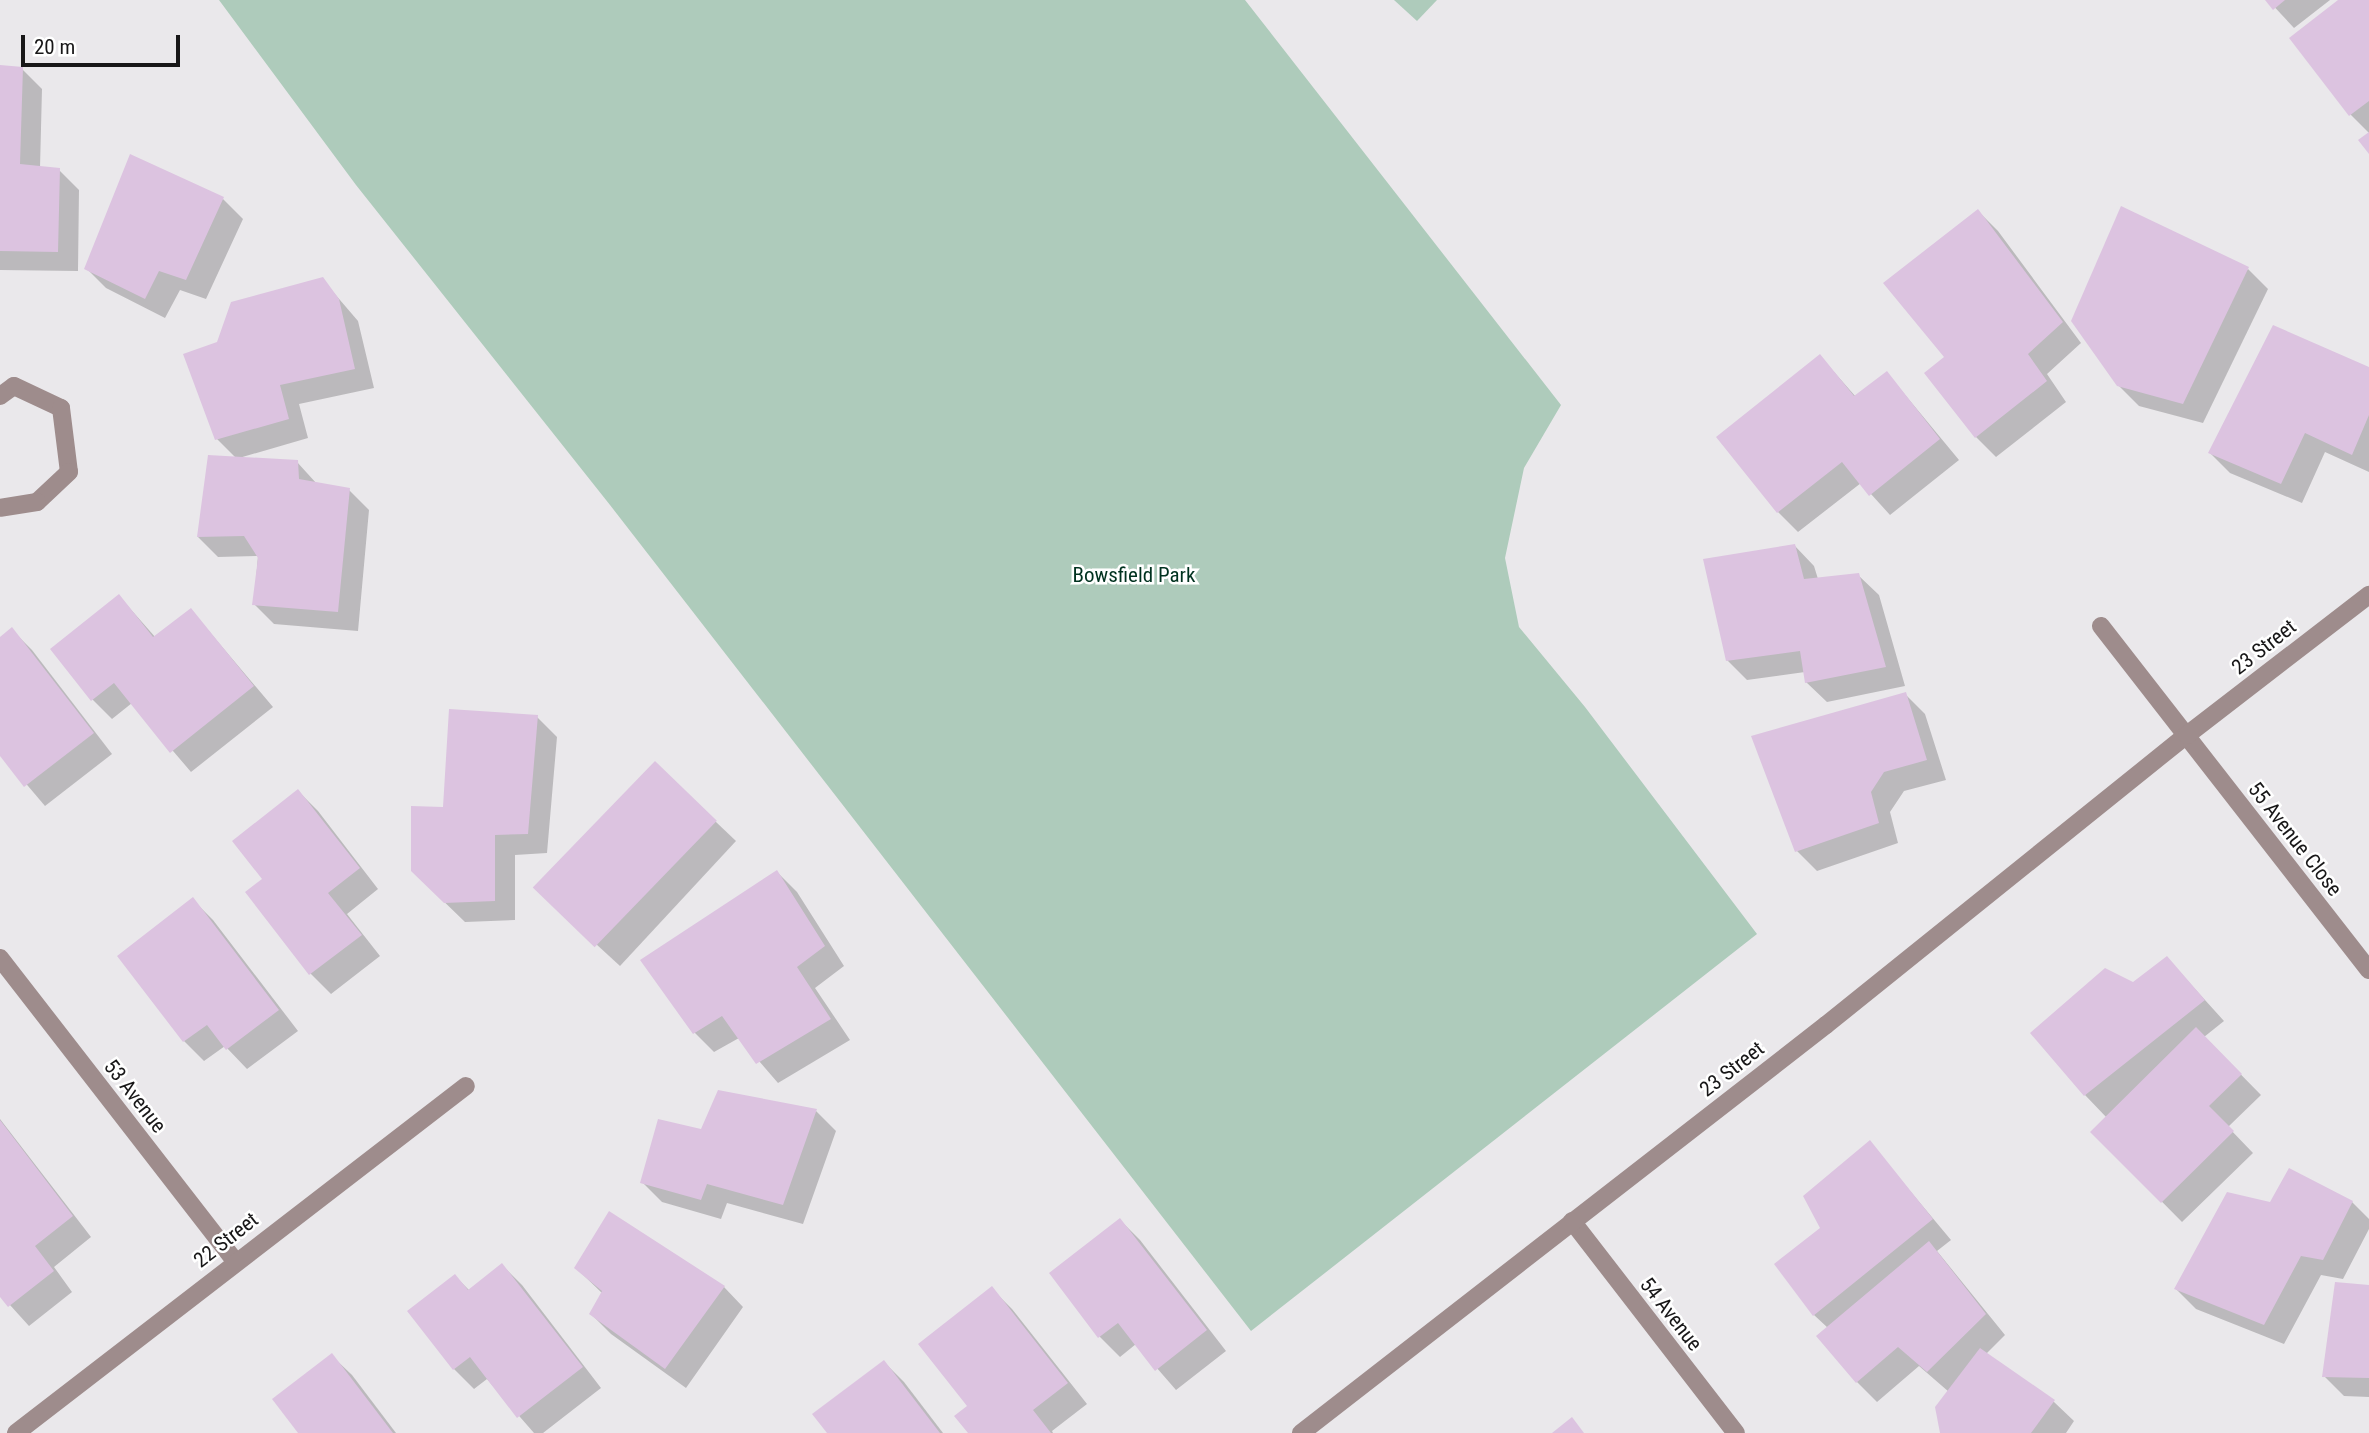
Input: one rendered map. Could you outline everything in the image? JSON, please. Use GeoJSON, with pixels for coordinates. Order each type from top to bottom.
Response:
{"type":"FeatureCollection","features":[{"type":"Feature","properties":{"kind":"street"},"geometry":{"type":"LineString","coordinates":[[0,396],[14,386],[61,408],[69,472],[37,502],[0,508]]}},
{"type":"Feature","properties":{"kind":"street","name":"23 Street"},"geometry":{"type":"LineString","coordinates":[[1301,1433],[1826,1025],[2187,735],[2369,595]]}},
{"type":"Feature","properties":{"kind":"street"},"geometry":{"type":"LineString","coordinates":[[2101,626],[2187,735]]}},
{"type":"Feature","properties":{"kind":"street","name":"55 Avenue Close"},"geometry":{"type":"LineString","coordinates":[[2187,735],[2369,970]]}},
{"type":"Feature","properties":{"kind":"street","name":"53 Avenue"},"geometry":{"type":"LineString","coordinates":[[0,958],[236,1262]]}},
{"type":"Feature","properties":{"kind":"street","name":"22 Street"},"geometry":{"type":"LineString","coordinates":[[16,1433],[466,1086]]}},
{"type":"Feature","properties":{"kind":"street","name":"54 Avenue"},"geometry":{"type":"LineString","coordinates":[[1572,1222],[1737,1433]]}},
{"type":"Feature","properties":{"kind":"green space","name":"Bowsfield Park"},"geometry":{"type":"Polygon","coordinates":[[[219,0],[1245,0],[1561,405],[1524,468],[1505,558],[1519,627],[1585,707],[1757,934],[1251,1331],[610,505],[356,185],[219,0]]]}},
{"type":"Feature","properties":{"kind":"green space"},"geometry":{"type":"Polygon","coordinates":[[[1394,0],[1437,0],[1417,21],[1394,0]]]}},
{"type":"Feature","properties":{"kind":"building"},"geometry":{"type":"Polygon","coordinates":[[[2265,0],[2285,0],[2273,10],[2265,0]]]}},
{"type":"Feature","properties":{"kind":"building"},"geometry":{"type":"Polygon","coordinates":[[[2338,0],[2369,0],[2369,101],[2349,116],[2289,38],[2338,0]]]}},
{"type":"Feature","properties":{"kind":"building"},"geometry":{"type":"Polygon","coordinates":[[[0,65],[23,67],[20,164],[60,168],[58,252],[0,251],[0,65]]]}},
{"type":"Feature","properties":{"kind":"building"},"geometry":{"type":"Polygon","coordinates":[[[2369,132],[2369,154],[2358,140],[2369,132]]]}},
{"type":"Feature","properties":{"kind":"building"},"geometry":{"type":"Polygon","coordinates":[[[130,154],[224,197],[186,280],[159,271],[145,299],[84,269],[130,154]]]}},
{"type":"Feature","properties":{"kind":"building"},"geometry":{"type":"Polygon","coordinates":[[[2121,206],[2249,267],[2183,404],[2117,386],[2071,321],[2121,206]]]}},
{"type":"Feature","properties":{"kind":"building"},"geometry":{"type":"Polygon","coordinates":[[[1978,209],[2063,322],[2028,354],[2047,381],[1975,438],[1924,373],[1944,357],[1883,283],[1978,209]]]}},
{"type":"Feature","properties":{"kind":"building"},"geometry":{"type":"Polygon","coordinates":[[[323,277],[339,299],[355,369],[280,385],[289,419],[215,440],[183,354],[217,342],[231,302],[323,277]]]}},
{"type":"Feature","properties":{"kind":"building"},"geometry":{"type":"Polygon","coordinates":[[[2273,325],[2369,367],[2369,415],[2352,455],[2305,433],[2281,484],[2208,453],[2273,325]]]}},
{"type":"Feature","properties":{"kind":"building"},"geometry":{"type":"Polygon","coordinates":[[[1820,354],[1854,396],[1887,371],[1940,439],[1869,496],[1842,462],[1777,513],[1716,437],[1820,354]]]}},
{"type":"Feature","properties":{"kind":"building"},"geometry":{"type":"Polygon","coordinates":[[[208,455],[298,460],[299,479],[350,488],[338,612],[252,605],[258,558],[244,536],[197,537],[208,455]]]}},
{"type":"Feature","properties":{"kind":"building"},"geometry":{"type":"Polygon","coordinates":[[[1795,544],[1804,579],[1859,573],[1886,667],[1805,683],[1800,651],[1726,661],[1703,559],[1795,544]]]}},
{"type":"Feature","properties":{"kind":"building"},"geometry":{"type":"Polygon","coordinates":[[[119,594],[153,637],[191,608],[254,686],[170,753],[114,683],[91,701],[50,649],[119,594]]]}},
{"type":"Feature","properties":{"kind":"building"},"geometry":{"type":"Polygon","coordinates":[[[12,627],[94,733],[24,787],[0,756],[0,637],[12,627]]]}},
{"type":"Feature","properties":{"kind":"building"},"geometry":{"type":"Polygon","coordinates":[[[1906,692],[1927,760],[1884,772],[1871,792],[1879,823],[1795,852],[1751,736],[1906,692]]]}},
{"type":"Feature","properties":{"kind":"building"},"geometry":{"type":"Polygon","coordinates":[[[449,709],[538,715],[528,834],[495,835],[495,901],[444,903],[411,871],[411,806],[443,807],[449,709]]]}},
{"type":"Feature","properties":{"kind":"building"},"geometry":{"type":"Polygon","coordinates":[[[655,761],[717,821],[595,947],[533,888],[655,761]]]}},
{"type":"Feature","properties":{"kind":"building"},"geometry":{"type":"Polygon","coordinates":[[[298,789],[360,868],[328,893],[362,935],[309,975],[245,892],[262,879],[232,841],[298,789]]]}},
{"type":"Feature","properties":{"kind":"building"},"geometry":{"type":"Polygon","coordinates":[[[777,870],[825,946],[797,967],[831,1019],[756,1064],[722,1016],[693,1034],[640,960],[777,870]]]}},
{"type":"Feature","properties":{"kind":"building"},"geometry":{"type":"Polygon","coordinates":[[[193,897],[279,1010],[226,1050],[207,1025],[183,1042],[117,956],[193,897]]]}},
{"type":"Feature","properties":{"kind":"building"},"geometry":{"type":"Polygon","coordinates":[[[2167,956],[2205,1000],[2084,1096],[2030,1033],[2105,968],[2133,982],[2167,956]]]}},
{"type":"Feature","properties":{"kind":"building"},"geometry":{"type":"Polygon","coordinates":[[[2196,1027],[2242,1074],[2209,1106],[2234,1131],[2161,1203],[2090,1132],[2196,1027]]]}},
{"type":"Feature","properties":{"kind":"building"},"geometry":{"type":"Polygon","coordinates":[[[718,1090],[817,1109],[783,1205],[707,1184],[701,1200],[640,1183],[658,1119],[701,1129],[718,1090]]]}},
{"type":"Feature","properties":{"kind":"building"},"geometry":{"type":"Polygon","coordinates":[[[0,1120],[73,1216],[35,1246],[54,1271],[8,1307],[0,1297],[0,1120]]]}},
{"type":"Feature","properties":{"kind":"building"},"geometry":{"type":"Polygon","coordinates":[[[1870,1140],[1933,1219],[1813,1316],[1774,1264],[1820,1228],[1803,1196],[1870,1140]]]}},
{"type":"Feature","properties":{"kind":"building"},"geometry":{"type":"Polygon","coordinates":[[[2289,1168],[2353,1201],[2323,1260],[2301,1256],[2264,1325],[2174,1289],[2227,1192],[2270,1202],[2289,1168]]]}},
{"type":"Feature","properties":{"kind":"building"},"geometry":{"type":"Polygon","coordinates":[[[609,1211],[725,1286],[665,1369],[589,1314],[602,1291],[574,1268],[609,1211]]]}},
{"type":"Feature","properties":{"kind":"building"},"geometry":{"type":"Polygon","coordinates":[[[1120,1218],[1207,1330],[1155,1371],[1118,1323],[1098,1338],[1049,1273],[1120,1218]]]}},
{"type":"Feature","properties":{"kind":"building"},"geometry":{"type":"Polygon","coordinates":[[[1929,1241],[1986,1314],[1927,1372],[1898,1347],[1856,1383],[1816,1336],[1929,1241]]]}},
{"type":"Feature","properties":{"kind":"building"},"geometry":{"type":"Polygon","coordinates":[[[502,1263],[583,1367],[517,1418],[470,1357],[453,1370],[407,1311],[455,1274],[468,1290],[502,1263]]]}},
{"type":"Feature","properties":{"kind":"building"},"geometry":{"type":"Polygon","coordinates":[[[2335,1282],[2369,1285],[2369,1378],[2322,1377],[2335,1282]]]}},
{"type":"Feature","properties":{"kind":"building"},"geometry":{"type":"Polygon","coordinates":[[[992,1286],[1068,1383],[1033,1410],[1051,1433],[968,1433],[954,1416],[967,1406],[918,1344],[992,1286]]]}},
{"type":"Feature","properties":{"kind":"building"},"geometry":{"type":"Polygon","coordinates":[[[1980,1348],[2055,1400],[2031,1433],[1940,1433],[1935,1407],[1980,1348]]]}},
{"type":"Feature","properties":{"kind":"building"},"geometry":{"type":"Polygon","coordinates":[[[332,1353],[393,1433],[298,1433],[272,1399],[332,1353]]]}},
{"type":"Feature","properties":{"kind":"building"},"geometry":{"type":"Polygon","coordinates":[[[884,1360],[940,1433],[827,1433],[812,1414],[884,1360]]]}},
{"type":"Feature","properties":{"kind":"building"},"geometry":{"type":"Polygon","coordinates":[[[1572,1417],[1584,1433],[1552,1433],[1572,1417]]]}}]}
